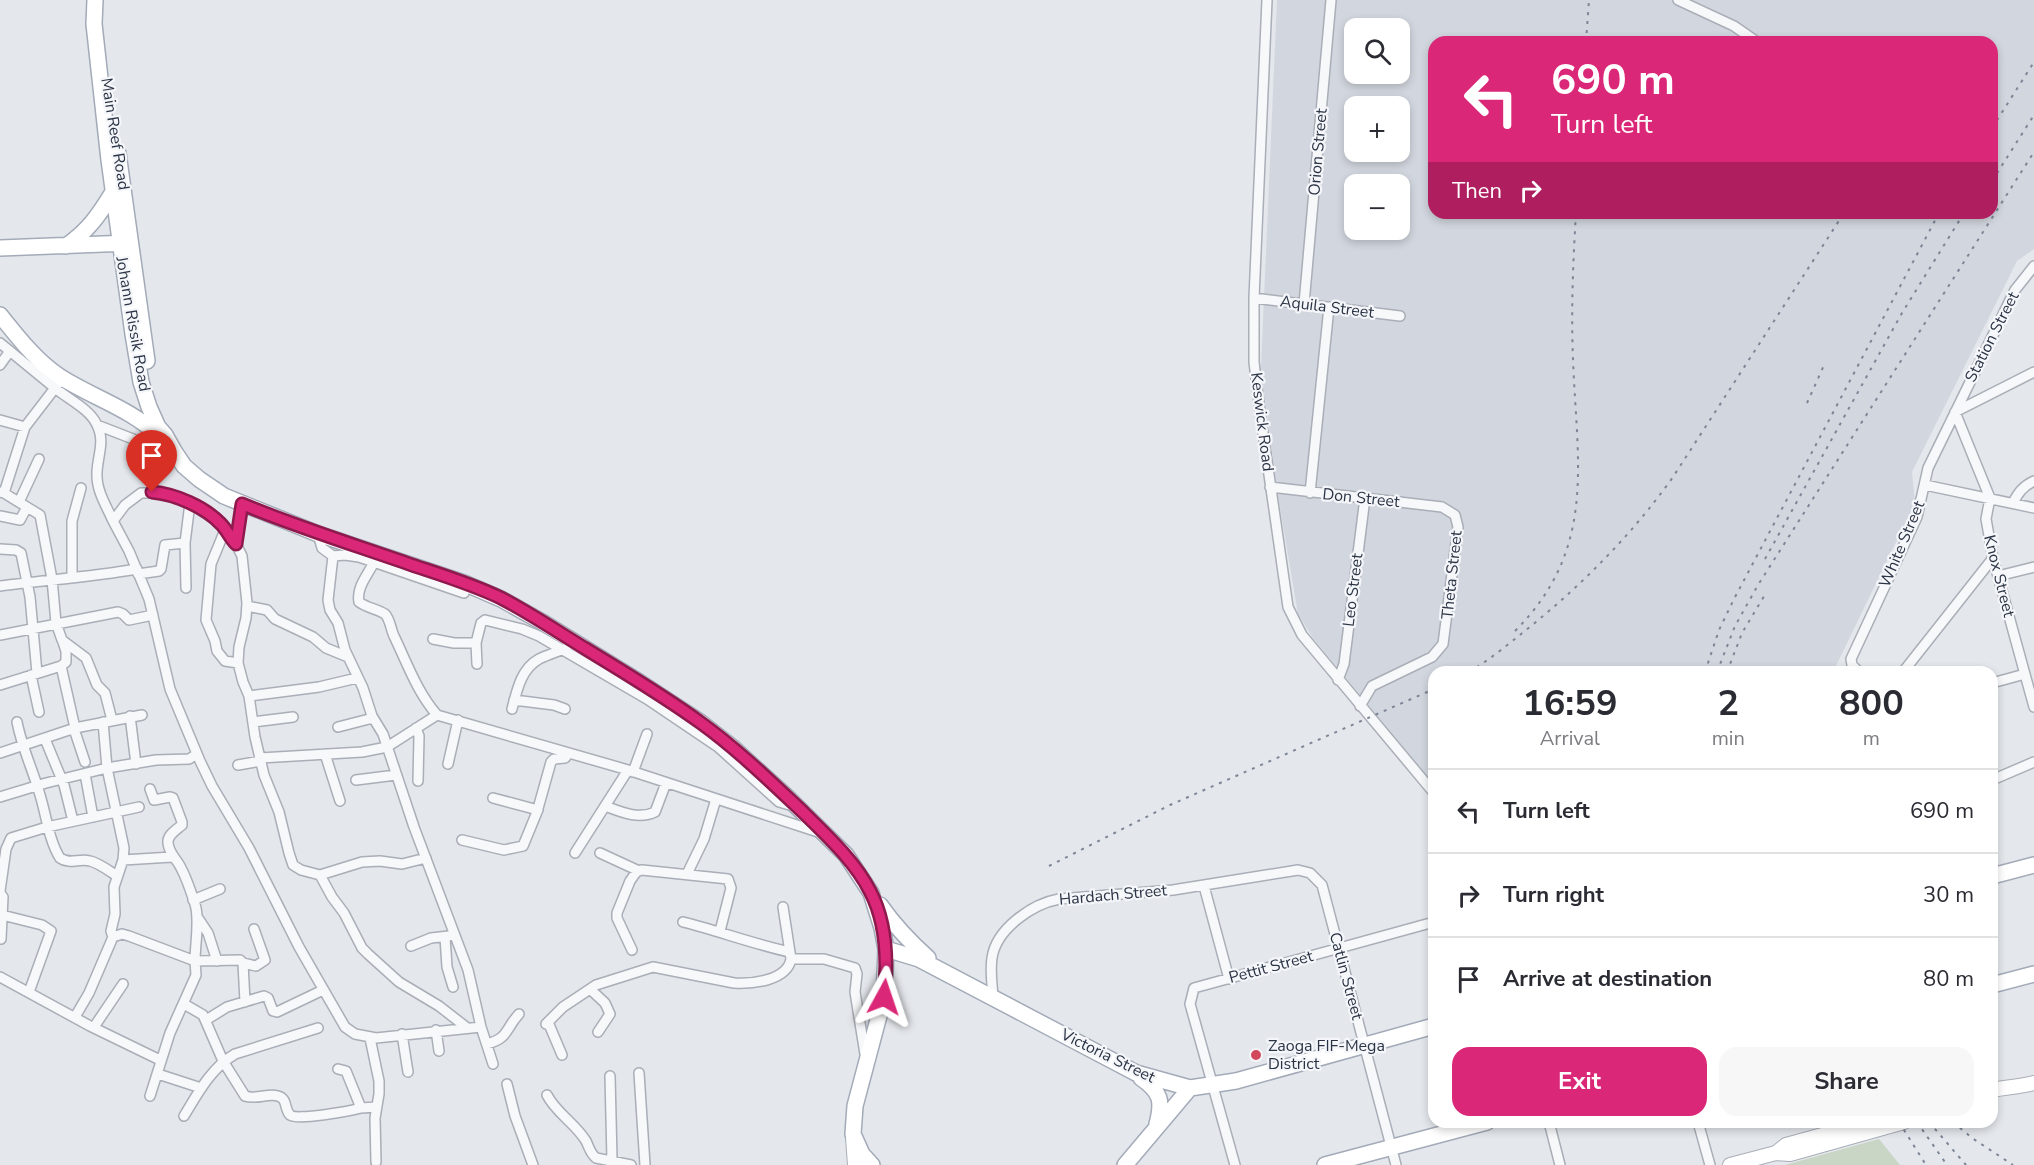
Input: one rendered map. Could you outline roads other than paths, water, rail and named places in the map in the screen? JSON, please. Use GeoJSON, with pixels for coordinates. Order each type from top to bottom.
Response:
{"type":"FeatureCollection","features":[{"type":"Feature","properties":{"kind":"main road","name":"Main Reef Road"},"geometry":{"type":"LineString","coordinates":[[95,7],[95,35],[112,192],[126,243]]}},
{"type":"Feature","properties":{"kind":"main road","name":"Main Reef Road"},"geometry":{"type":"LineString","coordinates":[[95,7],[126,243]]}},
{"type":"Feature","properties":{"kind":"main road"},"geometry":{"type":"LineString","coordinates":[[66,246],[82,235],[100,213],[112,192]]}},
{"type":"Feature","properties":{"kind":"main road"},"geometry":{"type":"LineString","coordinates":[[0,248],[126,243]]}},
{"type":"Feature","properties":{"kind":"main road","name":"Johann Rissik Road"},"geometry":{"type":"LineString","coordinates":[[126,243],[150,382],[165,435],[184,466],[199,479],[224,496],[318,534],[464,582],[501,598],[700,722],[732,747],[846,855],[872,893],[882,928],[886,956],[884,997],[855,1106],[853,1134]]}},
{"type":"Feature","properties":{"kind":"main road"},"geometry":{"type":"LineString","coordinates":[[0,315],[24,345],[57,375],[59,383],[141,419],[174,450]]}},
{"type":"Feature","properties":{"kind":"main road"},"geometry":{"type":"LineString","coordinates":[[1998,874],[2034,865]]}},
{"type":"Feature","properties":{"kind":"main road"},"geometry":{"type":"LineString","coordinates":[[872,893],[892,922],[939,970]]}},
{"type":"Feature","properties":{"kind":"main road","name":"Victoria Street"},"geometry":{"type":"LineString","coordinates":[[886,956],[939,970],[993,996],[1136,1073],[1190,1088],[1236,1081],[1428,1028]]}},
{"type":"Feature","properties":{"kind":"main road"},"geometry":{"type":"LineString","coordinates":[[1998,983],[2034,974]]}},
{"type":"Feature","properties":{"kind":"main road"},"geometry":{"type":"LineString","coordinates":[[1136,1073],[1160,1099],[1160,1112],[1156,1127]]}},
{"type":"Feature","properties":{"kind":"main road"},"geometry":{"type":"LineString","coordinates":[[1125,1165],[1190,1088]]}},
{"type":"Feature","properties":{"kind":"main road"},"geometry":{"type":"LineString","coordinates":[[1325,1165],[1465,1128]]}},
{"type":"Feature","properties":{"kind":"main road"},"geometry":{"type":"LineString","coordinates":[[853,1134],[862,1154],[872,1165]]}},
{"type":"Feature","properties":{"kind":"street","name":"Keswick Road"},"geometry":{"type":"LineString","coordinates":[[1267,0],[1254,298],[1254,362],[1288,607],[1302,634],[1428,786]]}},
{"type":"Feature","properties":{"kind":"street","name":"Orion Street"},"geometry":{"type":"LineString","coordinates":[[1304,304],[1331,0]]}},
{"type":"Feature","properties":{"kind":"street"},"geometry":{"type":"LineString","coordinates":[[1678,0],[1734,26],[1748,36]]}},
{"type":"Feature","properties":{"kind":"street","name":"Station Street"},"geometry":{"type":"LineString","coordinates":[[1955,412],[2015,290],[2034,266]]}},
{"type":"Feature","properties":{"kind":"street","name":"Aquila Street"},"geometry":{"type":"LineString","coordinates":[[1254,298],[1400,316]]}},
{"type":"Feature","properties":{"kind":"street"},"geometry":{"type":"LineString","coordinates":[[1310,493],[1329,307]]}},
{"type":"Feature","properties":{"kind":"street"},"geometry":{"type":"LineString","coordinates":[[0,343],[59,383],[97,425],[102,445],[96,475],[99,487],[138,572],[153,615],[170,689],[212,786],[249,848],[299,947],[345,1027],[356,1034],[370,1038],[481,1027]]}},
{"type":"Feature","properties":{"kind":"street"},"geometry":{"type":"LineString","coordinates":[[0,365],[10,351]]}},
{"type":"Feature","properties":{"kind":"street"},"geometry":{"type":"LineString","coordinates":[[1955,412],[2034,372]]}},
{"type":"Feature","properties":{"kind":"street"},"geometry":{"type":"LineString","coordinates":[[0,685],[61,666],[66,662],[63,640],[56,623],[52,579],[40,515],[2,492],[25,427],[59,383]]}},
{"type":"Feature","properties":{"kind":"street","name":"White Street"},"geometry":{"type":"LineString","coordinates":[[1853,666],[1851,659],[1917,517],[1928,468],[1955,412]]}},
{"type":"Feature","properties":{"kind":"street","name":"Knox Street"},"geometry":{"type":"LineString","coordinates":[[1955,412],[1990,498],[1986,519],[1993,558],[2034,707]]}},
{"type":"Feature","properties":{"kind":"street"},"geometry":{"type":"LineString","coordinates":[[0,420],[25,427]]}},
{"type":"Feature","properties":{"kind":"street"},"geometry":{"type":"LineString","coordinates":[[97,425],[133,439]]}},
{"type":"Feature","properties":{"kind":"street"},"geometry":{"type":"LineString","coordinates":[[0,516],[20,520],[39,459]]}},
{"type":"Feature","properties":{"kind":"street"},"geometry":{"type":"LineString","coordinates":[[2013,503],[2027,484],[2034,481]]}},
{"type":"Feature","properties":{"kind":"street"},"geometry":{"type":"LineString","coordinates":[[1925,485],[2034,508]]}},
{"type":"Feature","properties":{"kind":"street","name":"Don Street"},"geometry":{"type":"LineString","coordinates":[[1270,487],[1442,507],[1451,511]]}},
{"type":"Feature","properties":{"kind":"street"},"geometry":{"type":"LineString","coordinates":[[72,578],[72,521],[81,488]]}},
{"type":"Feature","properties":{"kind":"street"},"geometry":{"type":"LineString","coordinates":[[113,521],[125,505],[141,493],[165,493],[190,503],[220,523],[236,544],[242,556],[247,606],[239,646],[240,675],[249,696],[264,775],[279,812],[293,865],[301,870],[320,875],[362,862],[380,861],[402,864],[426,858]]}},
{"type":"Feature","properties":{"kind":"street","name":"Leo Street"},"geometry":{"type":"LineString","coordinates":[[1338,680],[1344,664],[1365,498]]}},
{"type":"Feature","properties":{"kind":"street"},"geometry":{"type":"LineString","coordinates":[[186,588],[185,543],[190,503]]}},
{"type":"Feature","properties":{"kind":"street"},"geometry":{"type":"LineString","coordinates":[[236,544],[242,504]]}},
{"type":"Feature","properties":{"kind":"street","name":"Theta Street"},"geometry":{"type":"LineString","coordinates":[[1360,706],[1372,686],[1432,657],[1441,648],[1444,641],[1458,526],[1455,515],[1451,511]]}},
{"type":"Feature","properties":{"kind":"street"},"geometry":{"type":"LineString","coordinates":[[225,530],[211,564],[206,620],[217,651],[225,661],[238,663]]}},
{"type":"Feature","properties":{"kind":"street"},"geometry":{"type":"LineString","coordinates":[[318,534],[322,548],[333,556],[345,555],[374,562],[465,593]]}},
{"type":"Feature","properties":{"kind":"street"},"geometry":{"type":"LineString","coordinates":[[0,586],[52,579],[159,571],[165,545],[185,543]]}},
{"type":"Feature","properties":{"kind":"street"},"geometry":{"type":"LineString","coordinates":[[0,549],[20,551],[30,597],[34,674],[39,712]]}},
{"type":"Feature","properties":{"kind":"street"},"geometry":{"type":"LineString","coordinates":[[333,556],[328,606],[338,623],[348,657],[363,688],[373,718],[383,734],[426,858],[449,936],[468,970],[481,1027],[493,1064]]}},
{"type":"Feature","properties":{"kind":"street"},"geometry":{"type":"LineString","coordinates":[[1908,666],[1993,558]]}},
{"type":"Feature","properties":{"kind":"street"},"geometry":{"type":"LineString","coordinates":[[374,562],[362,583],[358,594],[359,602],[386,616],[407,666],[426,702],[436,715],[631,771],[825,834]]}},
{"type":"Feature","properties":{"kind":"street"},"geometry":{"type":"LineString","coordinates":[[1998,576],[2034,567]]}},
{"type":"Feature","properties":{"kind":"street"},"geometry":{"type":"LineString","coordinates":[[247,606],[267,610],[276,619],[313,637],[326,648],[348,657]]}},
{"type":"Feature","properties":{"kind":"street"},"geometry":{"type":"LineString","coordinates":[[0,635],[118,612],[129,620],[153,615]]}},
{"type":"Feature","properties":{"kind":"street"},"geometry":{"type":"LineString","coordinates":[[477,664],[476,643],[481,623],[485,620],[522,629],[539,636],[664,710],[718,747],[779,802],[798,808]]}},
{"type":"Feature","properties":{"kind":"street"},"geometry":{"type":"LineString","coordinates":[[433,639],[454,643],[476,643]]}},
{"type":"Feature","properties":{"kind":"street"},"geometry":{"type":"LineString","coordinates":[[63,640],[87,658],[97,686],[105,693],[108,721],[107,768],[124,848],[123,860],[114,887],[115,914],[111,931],[113,937],[89,993],[75,1017]]}},
{"type":"Feature","properties":{"kind":"street"},"geometry":{"type":"LineString","coordinates":[[565,709],[554,705],[513,704],[522,677],[532,664],[576,643]]}},
{"type":"Feature","properties":{"kind":"street"},"geometry":{"type":"LineString","coordinates":[[61,666],[85,762]]}},
{"type":"Feature","properties":{"kind":"street"},"geometry":{"type":"LineString","coordinates":[[1998,681],[2025,674]]}},
{"type":"Feature","properties":{"kind":"street"},"geometry":{"type":"LineString","coordinates":[[249,696],[319,687],[357,678]]}},
{"type":"Feature","properties":{"kind":"street"},"geometry":{"type":"LineString","coordinates":[[0,753],[75,728],[142,715]]}},
{"type":"Feature","properties":{"kind":"street"},"geometry":{"type":"LineString","coordinates":[[238,765],[261,760],[362,752],[387,747],[436,715]]}},
{"type":"Feature","properties":{"kind":"street"},"geometry":{"type":"LineString","coordinates":[[130,716],[135,764]]}},
{"type":"Feature","properties":{"kind":"street"},"geometry":{"type":"LineString","coordinates":[[253,722],[293,717]]}},
{"type":"Feature","properties":{"kind":"street"},"geometry":{"type":"LineString","coordinates":[[338,727],[373,718]]}},
{"type":"Feature","properties":{"kind":"street"},"geometry":{"type":"LineString","coordinates":[[448,764],[458,720]]}},
{"type":"Feature","properties":{"kind":"street"},"geometry":{"type":"LineString","coordinates":[[17,723],[22,747],[37,786],[47,826],[60,858],[69,862],[87,860],[94,862],[117,876]]}},
{"type":"Feature","properties":{"kind":"street"},"geometry":{"type":"LineString","coordinates":[[416,728],[419,736],[418,781]]}},
{"type":"Feature","properties":{"kind":"street"},"geometry":{"type":"LineString","coordinates":[[575,853],[631,771],[647,734]]}},
{"type":"Feature","properties":{"kind":"street"},"geometry":{"type":"LineString","coordinates":[[45,739],[62,780],[73,821]]}},
{"type":"Feature","properties":{"kind":"street"},"geometry":{"type":"LineString","coordinates":[[462,840],[504,850],[523,846],[538,810],[551,762],[554,759],[565,758],[569,753]]}},
{"type":"Feature","properties":{"kind":"street"},"geometry":{"type":"LineString","coordinates":[[0,797],[107,768],[189,759],[197,754]]}},
{"type":"Feature","properties":{"kind":"street"},"geometry":{"type":"LineString","coordinates":[[325,754],[340,801]]}},
{"type":"Feature","properties":{"kind":"street"},"geometry":{"type":"LineString","coordinates":[[1998,777],[2034,762]]}},
{"type":"Feature","properties":{"kind":"street"},"geometry":{"type":"LineString","coordinates":[[85,774],[93,817]]}},
{"type":"Feature","properties":{"kind":"street"},"geometry":{"type":"LineString","coordinates":[[356,780],[396,775]]}},
{"type":"Feature","properties":{"kind":"street"},"geometry":{"type":"LineString","coordinates":[[605,806],[625,814],[641,816],[651,814],[655,812],[666,783]]}},
{"type":"Feature","properties":{"kind":"street"},"geometry":{"type":"LineString","coordinates":[[150,789],[154,800],[173,798],[182,825],[168,838],[168,843],[172,857],[181,866],[198,918],[208,933],[217,962]]}},
{"type":"Feature","properties":{"kind":"street"},"geometry":{"type":"LineString","coordinates":[[493,798],[538,810]]}},
{"type":"Feature","properties":{"kind":"street"},"geometry":{"type":"LineString","coordinates":[[687,874],[708,828],[716,799]]}},
{"type":"Feature","properties":{"kind":"street"},"geometry":{"type":"LineString","coordinates":[[1,939],[3,897],[0,892],[8,842],[11,838],[47,826],[139,807]]}},
{"type":"Feature","properties":{"kind":"street"},"geometry":{"type":"LineString","coordinates":[[600,853],[639,871],[728,879],[731,888],[720,932]]}},
{"type":"Feature","properties":{"kind":"street"},"geometry":{"type":"LineString","coordinates":[[123,860],[172,857]]}},
{"type":"Feature","properties":{"kind":"street","name":"Hardach Street"},"geometry":{"type":"LineString","coordinates":[[993,996],[992,958],[996,943],[1005,931],[1030,909],[1044,902],[1173,890],[1298,870]]}},
{"type":"Feature","properties":{"kind":"street","name":"Catlin Street"},"geometry":{"type":"LineString","coordinates":[[1298,870],[1310,873],[1322,885],[1396,1165]]}},
{"type":"Feature","properties":{"kind":"street"},"geometry":{"type":"LineString","coordinates":[[633,950],[617,918],[617,913],[630,881],[639,871]]}},
{"type":"Feature","properties":{"kind":"street"},"geometry":{"type":"LineString","coordinates":[[320,875],[344,913],[362,948],[399,982],[439,1006],[466,1027]]}},
{"type":"Feature","properties":{"kind":"street"},"geometry":{"type":"LineString","coordinates":[[1204,886],[1229,979]]}},
{"type":"Feature","properties":{"kind":"street"},"geometry":{"type":"LineString","coordinates":[[193,900],[220,889]]}},
{"type":"Feature","properties":{"kind":"street"},"geometry":{"type":"LineString","coordinates":[[562,1055],[547,1023],[563,1007],[596,985],[653,967],[741,983],[782,974],[790,966],[783,907]]}},
{"type":"Feature","properties":{"kind":"street"},"geometry":{"type":"LineString","coordinates":[[2,915],[42,925],[51,931],[29,992]]}},
{"type":"Feature","properties":{"kind":"street"},"geometry":{"type":"LineString","coordinates":[[150,1096],[158,1074],[160,1060],[196,975],[195,937],[198,918]]}},
{"type":"Feature","properties":{"kind":"street"},"geometry":{"type":"LineString","coordinates":[[683,922],[790,956],[824,959],[855,968],[857,974],[855,992],[867,1062]]}},
{"type":"Feature","properties":{"kind":"street","name":"Pettit Street"},"geometry":{"type":"LineString","coordinates":[[1213,1085],[1190,1004],[1194,988],[1428,924]]}},
{"type":"Feature","properties":{"kind":"street"},"geometry":{"type":"LineString","coordinates":[[113,937],[122,934],[129,936],[195,961],[240,960],[256,966],[265,960],[254,929]]}},
{"type":"Feature","properties":{"kind":"street"},"geometry":{"type":"LineString","coordinates":[[411,946],[430,938],[449,936]]}},
{"type":"Feature","properties":{"kind":"street"},"geometry":{"type":"LineString","coordinates":[[449,936],[447,968],[453,987]]}},
{"type":"Feature","properties":{"kind":"street"},"geometry":{"type":"LineString","coordinates":[[243,963],[245,1002]]}},
{"type":"Feature","properties":{"kind":"street"},"geometry":{"type":"LineString","coordinates":[[0,977],[160,1060]]}},
{"type":"Feature","properties":{"kind":"street"},"geometry":{"type":"LineString","coordinates":[[94,1027],[123,984]]}},
{"type":"Feature","properties":{"kind":"street"},"geometry":{"type":"LineString","coordinates":[[590,989],[605,1003],[610,1014],[598,1032]]}},
{"type":"Feature","properties":{"kind":"street"},"geometry":{"type":"LineString","coordinates":[[206,1020],[227,1007],[264,996],[268,998],[273,1011],[277,1012],[323,990]]}},
{"type":"Feature","properties":{"kind":"street"},"geometry":{"type":"LineString","coordinates":[[184,1004],[203,1015],[223,1061],[245,1096],[280,1096],[284,1099],[289,1114],[295,1118],[376,1107]]}},
{"type":"Feature","properties":{"kind":"street"},"geometry":{"type":"LineString","coordinates":[[487,1044],[503,1037],[519,1014]]}},
{"type":"Feature","properties":{"kind":"street"},"geometry":{"type":"LineString","coordinates":[[184,1116],[201,1088],[223,1061],[235,1054],[318,1028]]}},
{"type":"Feature","properties":{"kind":"street"},"geometry":{"type":"LineString","coordinates":[[436,1030],[439,1051]]}},
{"type":"Feature","properties":{"kind":"street"},"geometry":{"type":"LineString","coordinates":[[402,1034],[408,1072]]}},
{"type":"Feature","properties":{"kind":"street"},"geometry":{"type":"LineString","coordinates":[[370,1038],[379,1081],[375,1118],[376,1162]]}},
{"type":"Feature","properties":{"kind":"street"},"geometry":{"type":"LineString","coordinates":[[338,1069],[346,1071],[361,1108]]}},
{"type":"Feature","properties":{"kind":"street"},"geometry":{"type":"LineString","coordinates":[[639,1072],[645,1165]]}},
{"type":"Feature","properties":{"kind":"street"},"geometry":{"type":"LineString","coordinates":[[158,1074],[201,1088]]}},
{"type":"Feature","properties":{"kind":"street"},"geometry":{"type":"LineString","coordinates":[[610,1076],[612,1160]]}},
{"type":"Feature","properties":{"kind":"street"},"geometry":{"type":"LineString","coordinates":[[1998,1089],[2034,1083]]}},
{"type":"Feature","properties":{"kind":"street"},"geometry":{"type":"LineString","coordinates":[[507,1084],[515,1116],[533,1165]]}},
{"type":"Feature","properties":{"kind":"street"},"geometry":{"type":"LineString","coordinates":[[1213,1085],[1235,1165]]}},
{"type":"Feature","properties":{"kind":"street"},"geometry":{"type":"LineString","coordinates":[[1998,1098],[2009,1095],[2019,1087]]}},
{"type":"Feature","properties":{"kind":"street"},"geometry":{"type":"LineString","coordinates":[[547,1095],[553,1107],[580,1131],[596,1158],[630,1165]]}},
{"type":"Feature","properties":{"kind":"street"},"geometry":{"type":"LineString","coordinates":[[1551,1128],[1560,1165]]}},
{"type":"Feature","properties":{"kind":"street"},"geometry":{"type":"LineString","coordinates":[[1700,1128],[1710,1165]]}},
{"type":"Feature","properties":{"kind":"street"},"geometry":{"type":"LineString","coordinates":[[1776,1153],[1786,1145],[1848,1128]]}},
{"type":"Feature","properties":{"kind":"street"},"geometry":{"type":"LineString","coordinates":[[1730,1165],[1776,1153],[1790,1154],[1883,1128]]}},
{"type":"Feature","properties":{"kind":"street","name":"Johann Rissik Road"},"geometry":{"type":"LineString","coordinates":[[853,1134],[855,1165]]}},
{"type":"Feature","properties":{"kind":"railway"},"geometry":{"type":"LineString","coordinates":[[1586,36],[1589,0]]}},
{"type":"Feature","properties":{"kind":"railway"},"geometry":{"type":"LineString","coordinates":[[1998,119],[2034,62]]}},
{"type":"Feature","properties":{"kind":"railway"},"geometry":{"type":"LineString","coordinates":[[1998,172],[2034,115]]}},
{"type":"Feature","properties":{"kind":"railway"},"geometry":{"type":"LineString","coordinates":[[1998,208],[2034,152]]}},
{"type":"Feature","properties":{"kind":"railway"},"geometry":{"type":"LineString","coordinates":[[1515,631],[1541,600],[1559,569],[1570,537],[1576,504],[1578,470],[1572,323],[1576,219]]}},
{"type":"Feature","properties":{"kind":"railway"},"geometry":{"type":"LineString","coordinates":[[1479,666],[1570,592],[1642,518],[1673,477],[1840,219]]}},
{"type":"Feature","properties":{"kind":"railway"},"geometry":{"type":"LineString","coordinates":[[1707,666],[1719,630],[1734,599],[1936,219]]}},
{"type":"Feature","properties":{"kind":"railway"},"geometry":{"type":"LineString","coordinates":[[1765,559],[1902,313],[1960,219]]}},
{"type":"Feature","properties":{"kind":"railway"},"geometry":{"type":"LineString","coordinates":[[1719,666],[1735,626],[1758,585],[1991,219]]}},
{"type":"Feature","properties":{"kind":"railway"},"geometry":{"type":"LineString","coordinates":[[1807,403],[1825,363]]}},
{"type":"Feature","properties":{"kind":"railway"},"geometry":{"type":"LineString","coordinates":[[1729,666],[1742,633],[1766,593]]}},
{"type":"Feature","properties":{"kind":"railway"},"geometry":{"type":"LineString","coordinates":[[1049,866],[1170,805],[1428,692]]}},
{"type":"Feature","properties":{"kind":"railway"},"geometry":{"type":"LineString","coordinates":[[1903,1128],[1926,1165]]}},
{"type":"Feature","properties":{"kind":"railway"},"geometry":{"type":"LineString","coordinates":[[1921,1128],[1947,1165]]}},
{"type":"Feature","properties":{"kind":"railway"},"geometry":{"type":"LineString","coordinates":[[1934,1128],[1966,1165]]}},
{"type":"Feature","properties":{"kind":"railway"},"geometry":{"type":"LineString","coordinates":[[1960,1128],[2013,1165]]}},
{"type":"Feature","properties":{"kind":"place","name":"Zaoga FIF-Mega District"},"geometry":{"type":"Point","coordinates":[1256,1055]}}]}
